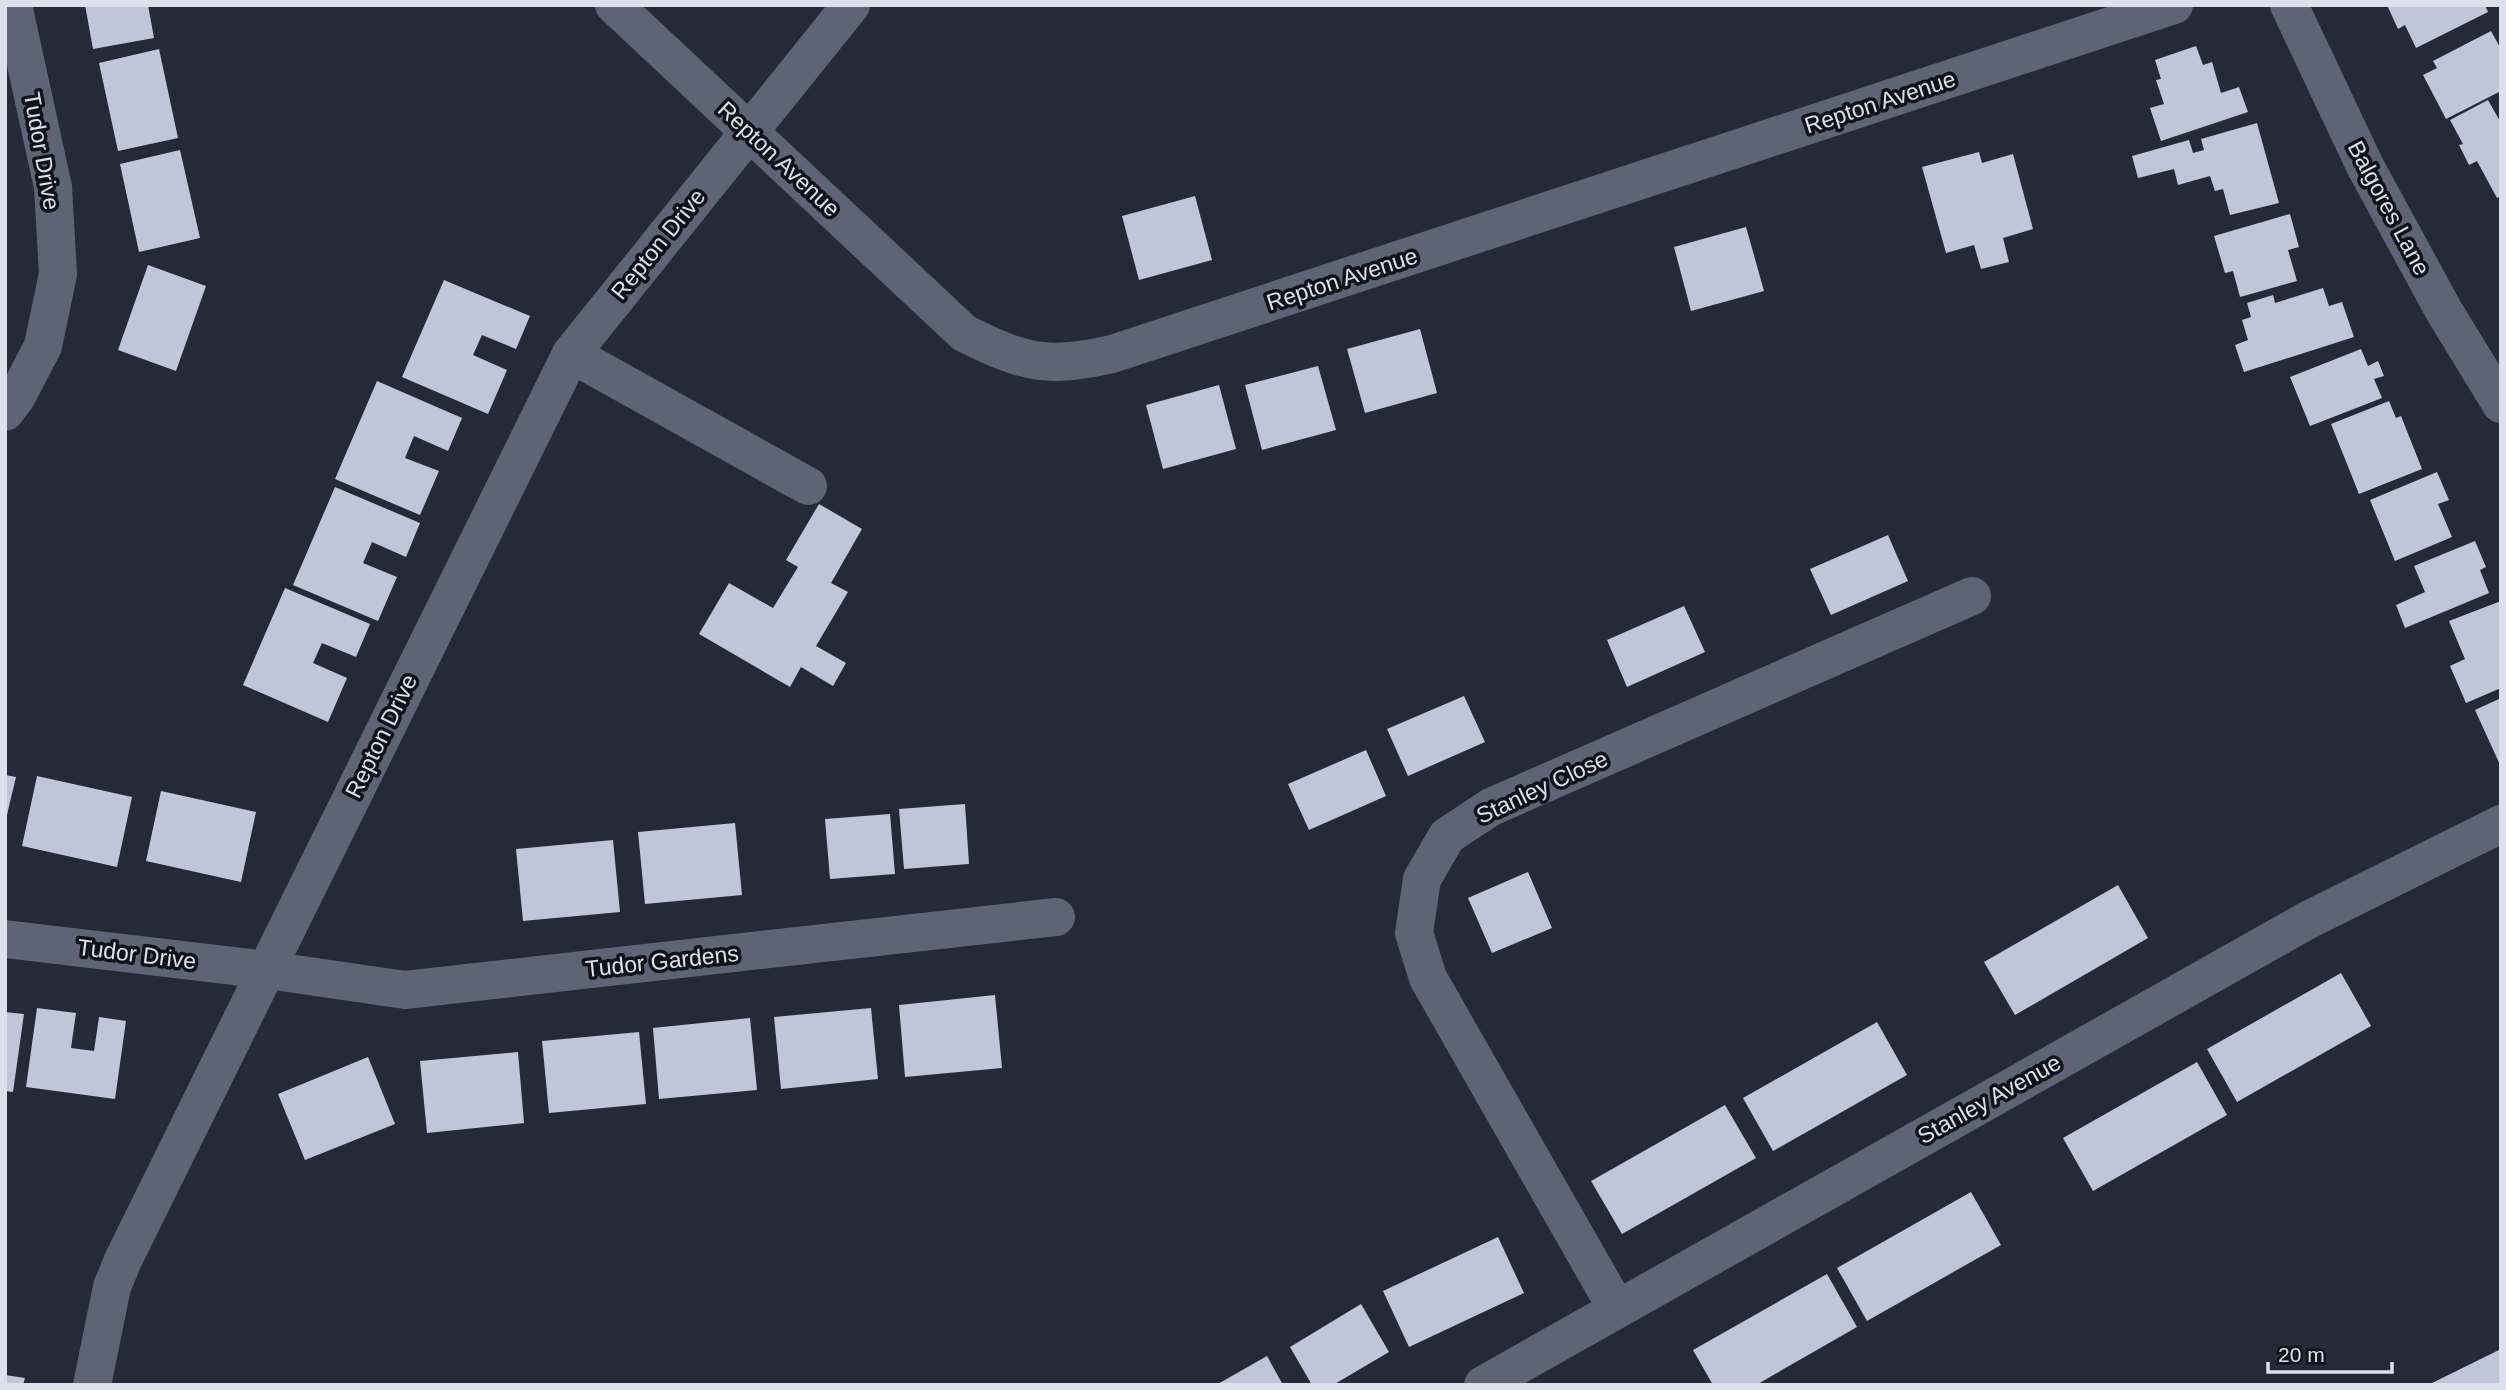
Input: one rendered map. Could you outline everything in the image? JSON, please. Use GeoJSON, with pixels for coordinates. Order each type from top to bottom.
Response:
{"type":"FeatureCollection","features":[{"type":"Feature","properties":{"kind":"street","name":"Tudor Drive"},"geometry":{"type":"LineString","coordinates":[[5,412],[17,396],[43,346],[58,274],[53,187],[13,5]]}},
{"type":"Feature","properties":{"kind":"street","name":"Repton Avenue"},"geometry":{"type":"LineString","coordinates":[[614,5],[964,333],[1004,353],[1043,363],[1076,362],[1139,345],[2174,5]]}},
{"type":"Feature","properties":{"kind":"street","name":"Repton Drive"},"geometry":{"type":"LineString","coordinates":[[92,1385],[105,1315],[119,1269],[571,354],[850,5]]}},
{"type":"Feature","properties":{"kind":"street","name":"Balgores Lane"},"geometry":{"type":"LineString","coordinates":[[2289,5],[2365,166],[2444,310],[2501,404]]}},
{"type":"Feature","properties":{"kind":"street"},"geometry":{"type":"LineString","coordinates":[[571,354],[808,486]]}},
{"type":"Feature","properties":{"kind":"street","name":"Stanley Close"},"geometry":{"type":"LineString","coordinates":[[1617,1309],[1428,978],[1414,933],[1422,878],[1447,836],[1492,807],[1972,596]]}},
{"type":"Feature","properties":{"kind":"street","name":"Stanley Avenue"},"geometry":{"type":"LineString","coordinates":[[1483,1385],[2308,920],[2501,824]]}},
{"type":"Feature","properties":{"kind":"street","name":"Tudor Gardens"},"geometry":{"type":"LineString","coordinates":[[268,970],[405,990],[1056,917]]}},
{"type":"Feature","properties":{"kind":"street","name":"Tudor Drive"},"geometry":{"type":"LineString","coordinates":[[5,939],[268,970]]}},
{"type":"Feature","properties":{"kind":"building"},"geometry":{"type":"Polygon","coordinates":[[[85,5],[148,5],[154,38],[93,49],[85,5]]]}},
{"type":"Feature","properties":{"kind":"building"},"geometry":{"type":"Polygon","coordinates":[[[2387,5],[2485,5],[2488,12],[2416,48],[2405,25],[2398,29],[2387,5]]]}},
{"type":"Feature","properties":{"kind":"building"},"geometry":{"type":"Polygon","coordinates":[[[2491,31],[2501,49],[2501,91],[2446,119],[2423,75],[2437,68],[2433,61],[2491,31]]]}},
{"type":"Feature","properties":{"kind":"building"},"geometry":{"type":"Polygon","coordinates":[[[2196,46],[2203,65],[2212,62],[2221,93],[2239,87],[2248,112],[2161,141],[2150,108],[2164,104],[2156,80],[2161,79],[2155,60],[2196,46]]]}},
{"type":"Feature","properties":{"kind":"building"},"geometry":{"type":"Polygon","coordinates":[[[159,49],[178,138],[118,151],[99,63],[159,49]]]}},
{"type":"Feature","properties":{"kind":"building"},"geometry":{"type":"Polygon","coordinates":[[[2488,100],[2501,123],[2501,196],[2497,198],[2477,161],[2469,165],[2459,145],[2463,144],[2450,120],[2488,100]]]}},
{"type":"Feature","properties":{"kind":"building"},"geometry":{"type":"Polygon","coordinates":[[[2257,123],[2279,203],[2230,215],[2223,189],[2215,191],[2210,176],[2178,185],[2174,169],[2138,178],[2132,156],[2189,140],[2193,153],[2204,150],[2201,139],[2257,123]]]}},
{"type":"Feature","properties":{"kind":"building"},"geometry":{"type":"Polygon","coordinates":[[[180,150],[200,238],[139,252],[120,164],[180,150]]]}},
{"type":"Feature","properties":{"kind":"building"},"geometry":{"type":"Polygon","coordinates":[[[1979,152],[1982,163],[2013,154],[2033,229],[2003,238],[2009,262],[1981,269],[1974,245],[1946,253],[1922,167],[1979,152]]]}},
{"type":"Feature","properties":{"kind":"building"},"geometry":{"type":"Polygon","coordinates":[[[1195,196],[1212,260],[1139,280],[1122,216],[1195,196]]]}},
{"type":"Feature","properties":{"kind":"building"},"geometry":{"type":"Polygon","coordinates":[[[2290,214],[2299,247],[2288,250],[2297,281],[2240,297],[2233,271],[2225,273],[2214,236],[2290,214]]]}},
{"type":"Feature","properties":{"kind":"building"},"geometry":{"type":"Polygon","coordinates":[[[1746,227],[1764,291],[1691,311],[1674,247],[1746,227]]]}},
{"type":"Feature","properties":{"kind":"building"},"geometry":{"type":"Polygon","coordinates":[[[148,265],[206,286],[176,371],[118,350],[148,265]]]}},
{"type":"Feature","properties":{"kind":"building"},"geometry":{"type":"Polygon","coordinates":[[[444,280],[530,316],[516,349],[482,335],[473,355],[507,370],[488,414],[402,377],[444,280]]]}},
{"type":"Feature","properties":{"kind":"building"},"geometry":{"type":"Polygon","coordinates":[[[2323,288],[2329,306],[2342,302],[2354,337],[2244,372],[2235,345],[2248,340],[2242,320],[2251,317],[2247,303],[2273,295],[2275,303],[2323,288]]]}},
{"type":"Feature","properties":{"kind":"building"},"geometry":{"type":"Polygon","coordinates":[[[1420,329],[1437,393],[1365,413],[1347,349],[1420,329]]]}},
{"type":"Feature","properties":{"kind":"building"},"geometry":{"type":"Polygon","coordinates":[[[2361,349],[2368,366],[2378,361],[2384,376],[2374,379],[2382,398],[2310,426],[2290,377],[2361,349]]]}},
{"type":"Feature","properties":{"kind":"building"},"geometry":{"type":"Polygon","coordinates":[[[1318,366],[1336,430],[1262,450],[1245,385],[1318,366]]]}},
{"type":"Feature","properties":{"kind":"building"},"geometry":{"type":"Polygon","coordinates":[[[377,381],[462,418],[448,451],[414,436],[405,458],[439,471],[420,515],[335,479],[377,381]]]}},
{"type":"Feature","properties":{"kind":"building"},"geometry":{"type":"Polygon","coordinates":[[[1219,385],[1236,449],[1163,469],[1146,405],[1219,385]]]}},
{"type":"Feature","properties":{"kind":"building"},"geometry":{"type":"Polygon","coordinates":[[[2389,401],[2396,418],[2401,416],[2422,469],[2359,494],[2331,424],[2389,401]]]}},
{"type":"Feature","properties":{"kind":"building"},"geometry":{"type":"Polygon","coordinates":[[[2437,472],[2449,500],[2438,504],[2452,537],[2395,561],[2370,500],[2437,472]]]}},
{"type":"Feature","properties":{"kind":"building"},"geometry":{"type":"Polygon","coordinates":[[[335,487],[420,523],[406,557],[372,542],[363,563],[397,577],[378,621],[293,585],[335,487]]]}},
{"type":"Feature","properties":{"kind":"building"},"geometry":{"type":"Polygon","coordinates":[[[819,504],[862,529],[831,583],[848,592],[816,646],[846,663],[833,686],[801,667],[790,687],[699,634],[729,583],[773,608],[798,567],[786,560],[819,504]]]}},
{"type":"Feature","properties":{"kind":"building"},"geometry":{"type":"Polygon","coordinates":[[[1888,535],[1908,581],[1831,615],[1810,569],[1888,535]]]}},
{"type":"Feature","properties":{"kind":"building"},"geometry":{"type":"Polygon","coordinates":[[[2475,541],[2486,567],[2480,570],[2489,593],[2405,628],[2396,605],[2425,592],[2414,566],[2475,541]]]}},
{"type":"Feature","properties":{"kind":"building"},"geometry":{"type":"Polygon","coordinates":[[[285,588],[370,624],[356,657],[322,643],[313,663],[347,678],[328,722],[243,685],[285,588]]]}},
{"type":"Feature","properties":{"kind":"building"},"geometry":{"type":"Polygon","coordinates":[[[2501,601],[2501,688],[2466,703],[2450,666],[2465,659],[2449,621],[2501,601]]]}},
{"type":"Feature","properties":{"kind":"building"},"geometry":{"type":"Polygon","coordinates":[[[1684,606],[1705,652],[1627,687],[1607,640],[1684,606]]]}},
{"type":"Feature","properties":{"kind":"building"},"geometry":{"type":"Polygon","coordinates":[[[1464,696],[1485,742],[1408,776],[1387,729],[1464,696]]]}},
{"type":"Feature","properties":{"kind":"building"},"geometry":{"type":"Polygon","coordinates":[[[2501,698],[2501,767],[2475,710],[2501,698]]]}},
{"type":"Feature","properties":{"kind":"building"},"geometry":{"type":"Polygon","coordinates":[[[1366,750],[1386,796],[1309,830],[1288,784],[1366,750]]]}},
{"type":"Feature","properties":{"kind":"building"},"geometry":{"type":"Polygon","coordinates":[[[5,775],[16,777],[6,819],[5,819],[5,775]]]}},
{"type":"Feature","properties":{"kind":"building"},"geometry":{"type":"Polygon","coordinates":[[[37,776],[132,797],[117,867],[22,846],[37,776]]]}},
{"type":"Feature","properties":{"kind":"building"},"geometry":{"type":"Polygon","coordinates":[[[161,791],[256,812],[241,882],[146,861],[161,791]]]}},
{"type":"Feature","properties":{"kind":"building"},"geometry":{"type":"Polygon","coordinates":[[[965,804],[969,864],[904,869],[899,809],[965,804]]]}},
{"type":"Feature","properties":{"kind":"building"},"geometry":{"type":"Polygon","coordinates":[[[890,814],[895,874],[830,879],[825,819],[890,814]]]}},
{"type":"Feature","properties":{"kind":"building"},"geometry":{"type":"Polygon","coordinates":[[[735,823],[742,895],[645,904],[638,832],[735,823]]]}},
{"type":"Feature","properties":{"kind":"building"},"geometry":{"type":"Polygon","coordinates":[[[613,840],[620,912],[523,921],[516,849],[613,840]]]}},
{"type":"Feature","properties":{"kind":"building"},"geometry":{"type":"Polygon","coordinates":[[[1528,872],[1552,928],[1492,953],[1468,898],[1528,872]]]}},
{"type":"Feature","properties":{"kind":"building"},"geometry":{"type":"Polygon","coordinates":[[[2118,885],[2148,938],[2015,1015],[1984,962],[2118,885]]]}},
{"type":"Feature","properties":{"kind":"building"},"geometry":{"type":"Polygon","coordinates":[[[2341,973],[2371,1026],[2237,1102],[2207,1049],[2341,973]]]}},
{"type":"Feature","properties":{"kind":"building"},"geometry":{"type":"Polygon","coordinates":[[[995,995],[1002,1068],[905,1077],[899,1005],[995,995]]]}},
{"type":"Feature","properties":{"kind":"building"},"geometry":{"type":"Polygon","coordinates":[[[37,1008],[76,1013],[71,1048],[94,1051],[99,1017],[126,1021],[115,1099],[26,1087],[37,1008]]]}},
{"type":"Feature","properties":{"kind":"building"},"geometry":{"type":"Polygon","coordinates":[[[871,1008],[878,1079],[781,1089],[774,1017],[871,1008]]]}},
{"type":"Feature","properties":{"kind":"building"},"geometry":{"type":"Polygon","coordinates":[[[5,1012],[24,1014],[13,1092],[5,1091],[5,1012]]]}},
{"type":"Feature","properties":{"kind":"building"},"geometry":{"type":"Polygon","coordinates":[[[750,1018],[757,1090],[659,1099],[653,1028],[750,1018]]]}},
{"type":"Feature","properties":{"kind":"building"},"geometry":{"type":"Polygon","coordinates":[[[1877,1022],[1907,1075],[1773,1151],[1743,1098],[1877,1022]]]}},
{"type":"Feature","properties":{"kind":"building"},"geometry":{"type":"Polygon","coordinates":[[[639,1032],[646,1104],[549,1113],[542,1041],[639,1032]]]}},
{"type":"Feature","properties":{"kind":"building"},"geometry":{"type":"Polygon","coordinates":[[[518,1052],[524,1123],[427,1133],[420,1061],[518,1052]]]}},
{"type":"Feature","properties":{"kind":"building"},"geometry":{"type":"Polygon","coordinates":[[[368,1057],[395,1124],[305,1160],[278,1094],[368,1057]]]}},
{"type":"Feature","properties":{"kind":"building"},"geometry":{"type":"Polygon","coordinates":[[[2197,1062],[2227,1115],[2093,1191],[2063,1138],[2197,1062]]]}},
{"type":"Feature","properties":{"kind":"building"},"geometry":{"type":"Polygon","coordinates":[[[1725,1105],[1756,1158],[1622,1234],[1591,1181],[1725,1105]]]}},
{"type":"Feature","properties":{"kind":"building"},"geometry":{"type":"Polygon","coordinates":[[[1971,1192],[2001,1245],[1867,1321],[1837,1268],[1971,1192]]]}},
{"type":"Feature","properties":{"kind":"building"},"geometry":{"type":"Polygon","coordinates":[[[1498,1237],[1524,1293],[1409,1347],[1383,1291],[1498,1237]]]}},
{"type":"Feature","properties":{"kind":"building"},"geometry":{"type":"Polygon","coordinates":[[[1827,1274],[1857,1327],[1756,1385],[1713,1385],[1693,1350],[1827,1274]]]}},
{"type":"Feature","properties":{"kind":"building"},"geometry":{"type":"Polygon","coordinates":[[[1361,1304],[1389,1352],[1333,1385],[1312,1385],[1290,1347],[1361,1304]]]}},
{"type":"Feature","properties":{"kind":"building"},"geometry":{"type":"Polygon","coordinates":[[[2501,1349],[2501,1385],[2428,1385],[2501,1349]]]}},
{"type":"Feature","properties":{"kind":"building"},"geometry":{"type":"Polygon","coordinates":[[[1267,1356],[1283,1385],[1216,1385],[1267,1356]]]}},
{"type":"Feature","properties":{"kind":"building"},"geometry":{"type":"Polygon","coordinates":[[[5,1375],[25,1378],[23,1385],[5,1385],[5,1375]]]}}]}
